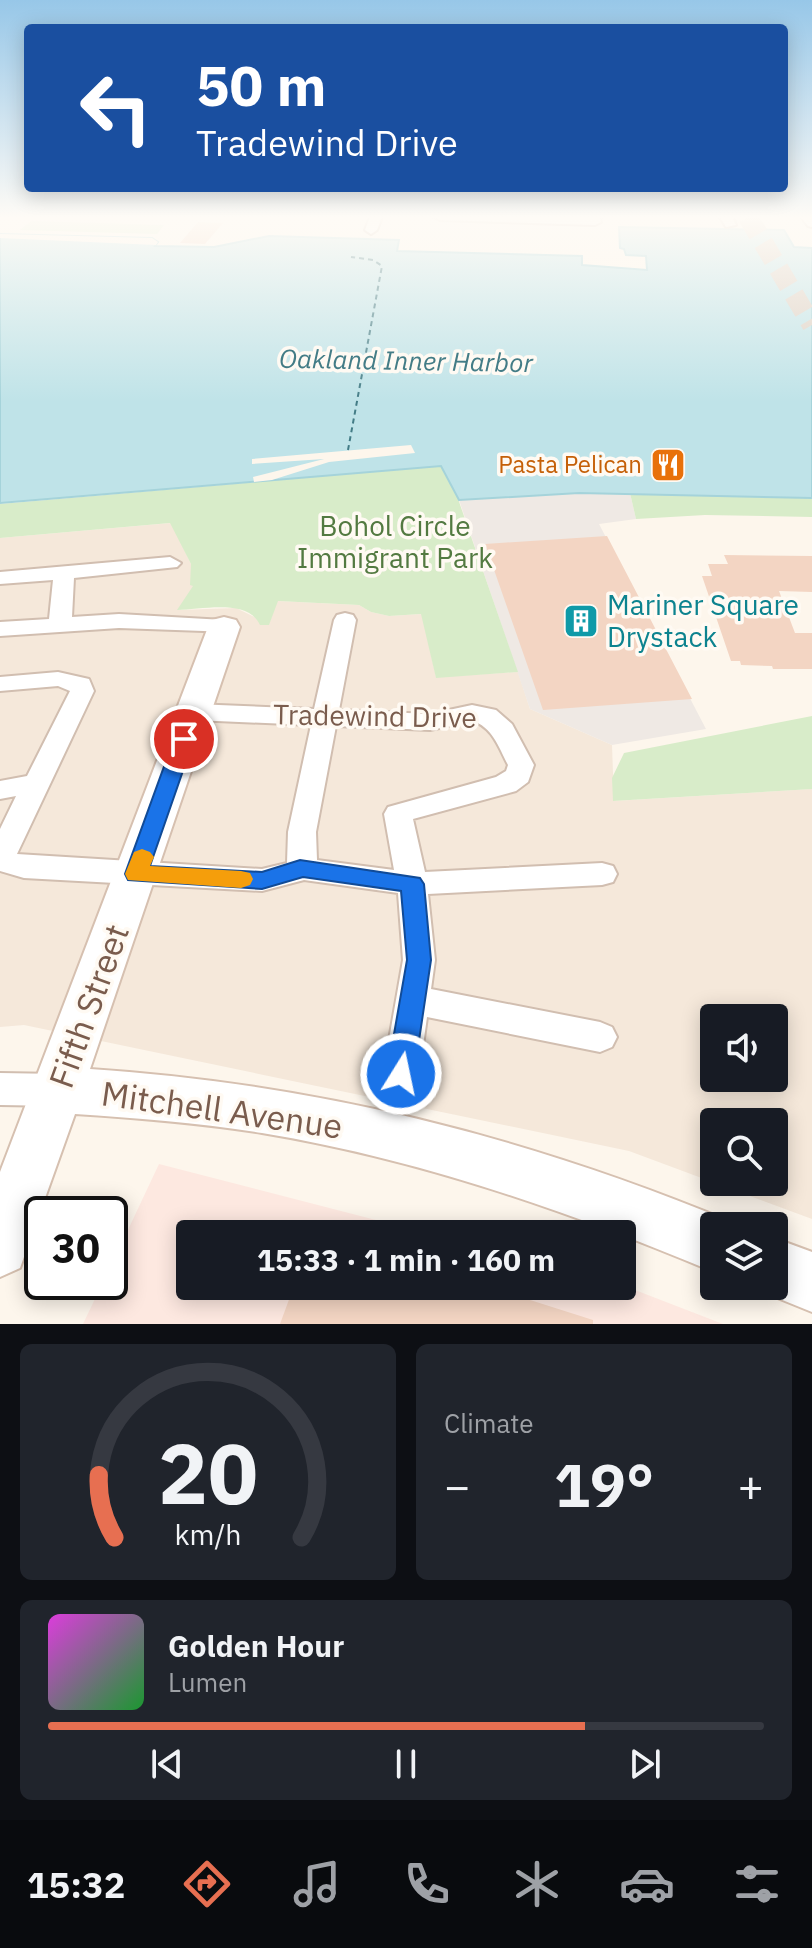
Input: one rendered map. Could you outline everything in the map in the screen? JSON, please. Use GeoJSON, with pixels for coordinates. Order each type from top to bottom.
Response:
{"type":"FeatureCollection","features":[{"type":"Feature","properties":{"kind":"street"},"geometry":{"type":"LineString","coordinates":[[0,578],[170,563]]}},
{"type":"Feature","properties":{"kind":"street"},"geometry":{"type":"LineString","coordinates":[[60,624],[64,572]]}},
{"type":"Feature","properties":{"kind":"street"},"geometry":{"type":"LineString","coordinates":[[300,869],[302,832],[345,620]]}},
{"type":"Feature","properties":{"kind":"street"},"geometry":{"type":"LineString","coordinates":[[0,629],[119,621],[224,627]]}},
{"type":"Feature","properties":{"kind":"street","name":"Fifth Street"},"geometry":{"type":"LineString","coordinates":[[0,1248],[224,627]]}},
{"type":"Feature","properties":{"kind":"street"},"geometry":{"type":"LineString","coordinates":[[0,684],[58,679],[80,684],[82,691],[1,856],[5,862],[35,868],[262,880],[289,875],[300,869],[412,884],[602,874]]}},
{"type":"Feature","properties":{"kind":"street","name":"Tradewind Drive"},"geometry":{"type":"LineString","coordinates":[[194,712],[430,722],[472,713],[487,716],[503,730],[514,748],[521,765],[518,776],[506,784],[398,814],[412,884]]}},
{"type":"Feature","properties":{"kind":"street"},"geometry":{"type":"LineString","coordinates":[[0,790],[37,783]]}},
{"type":"Feature","properties":{"kind":"street"},"geometry":{"type":"LineString","coordinates":[[401,1074],[419,960],[412,884]]}},
{"type":"Feature","properties":{"kind":"street"},"geometry":{"type":"LineString","coordinates":[[414,1000],[600,1037]]}},
{"type":"Feature","properties":{"kind":"street","name":"Mitchell Avenue"},"geometry":{"type":"LineString","coordinates":[[0,1089],[59,1090],[213,1103],[287,1114],[388,1135],[524,1173],[700,1238]]}},
{"type":"Feature","properties":{"kind":"street"},"geometry":{"type":"LineString","coordinates":[[788,1273],[812,1282]]}},
{"type":"Feature","properties":{"kind":"shaded area","name":"Mariner Square Drystack"},"geometry":{"type":"Polygon","coordinates":[[[630,493],[636,519],[599,524],[706,729],[612,745],[530,709],[459,500],[630,493]]]}},
{"type":"Feature","properties":{"kind":"shaded area"},"geometry":{"type":"Polygon","coordinates":[[[171,523],[191,564],[194,586],[178,610],[236,608],[269,624],[277,601],[359,605],[371,612],[389,616],[422,614],[436,677],[518,672],[530,709],[612,745],[614,801],[812,789],[812,1219],[750,1196],[788,1196],[788,1108],[700,1108],[700,1177],[629,1151],[24,1025],[0,1027],[0,538],[171,523]]]}},
{"type":"Feature","properties":{"kind":"shaded area"},"geometry":{"type":"Polygon","coordinates":[[[159,1164],[376,1220],[176,1220],[176,1300],[636,1300],[636,1290],[723,1324],[83,1324],[94,1300],[128,1300],[128,1230],[159,1164]]]}},
{"type":"Feature","properties":{"kind":"green space","name":"Bohol Circle Immigrant Park"},"geometry":{"type":"Polygon","coordinates":[[[441,466],[456,493],[518,672],[436,678],[421,614],[389,616],[371,612],[359,605],[278,601],[269,625],[260,625],[254,617],[235,608],[177,610],[193,586],[190,585],[191,564],[170,523],[0,538],[0,504],[441,466]]]}},
{"type":"Feature","properties":{"kind":"green space"},"geometry":{"type":"Polygon","coordinates":[[[630,493],[812,498],[812,517],[705,515],[636,519],[630,493]]]}},
{"type":"Feature","properties":{"kind":"green space"},"geometry":{"type":"Polygon","coordinates":[[[812,716],[812,789],[613,801],[612,778],[624,753],[812,716]]]}},
{"type":"Feature","properties":{"kind":"water","name":"Oakland Inner Harbor"},"geometry":{"type":"Polygon","coordinates":[[[0,279],[812,279],[812,498],[579,493],[459,500],[441,466],[0,503],[0,279]]]}},
{"type":"Feature","properties":{"kind":"pier"},"geometry":{"type":"Polygon","coordinates":[[[411,445],[415,453],[329,462],[272,480],[254,482],[253,477],[324,459],[252,464],[252,459],[411,445]]]}},
{"type":"Feature","properties":{"kind":"building","name":"Mariner Square Drystack"},"geometry":{"type":"Polygon","coordinates":[[[607,536],[692,699],[543,710],[485,544],[607,536]]]}},
{"type":"Feature","properties":{"kind":"building"},"geometry":{"type":"Polygon","coordinates":[[[724,555],[812,556],[812,592],[779,591],[795,633],[812,633],[812,669],[773,669],[772,666],[741,665],[740,661],[731,661],[702,576],[712,576],[708,564],[728,564],[724,555]]]}},
{"type":"Feature","properties":{"kind":"building"},"geometry":{"type":"Polygon","coordinates":[[[289,1300],[530,1300],[593,1320],[593,1324],[280,1324],[289,1300]]]}},
{"type":"Feature","properties":{"kind":"ferry route"},"geometry":{"type":"LineString","coordinates":[[348,450],[380,279]]}},
{"type":"Feature","properties":{"kind":"tunnel"},"geometry":{"type":"LineString","coordinates":[[785,279],[812,325]]}},
{"type":"Feature","properties":{"kind":"slow traffic"},"geometry":{"type":"LineString","coordinates":[[142,857],[136,874],[241,879]]}},
{"type":"Feature","properties":{"kind":"place","name":"Pasta Pelican"},"geometry":{"type":"Point","coordinates":[668,465]}},
{"type":"Feature","properties":{"kind":"place","name":"Mariner Square Drystack"},"geometry":{"type":"Point","coordinates":[581,621]}},
{"type":"Feature","properties":{"kind":"route"},"geometry":{"type":"LineString","coordinates":[[184,739],[136,874],[262,880],[289,875],[300,869],[412,884],[419,960],[401,1074]]}}]}
